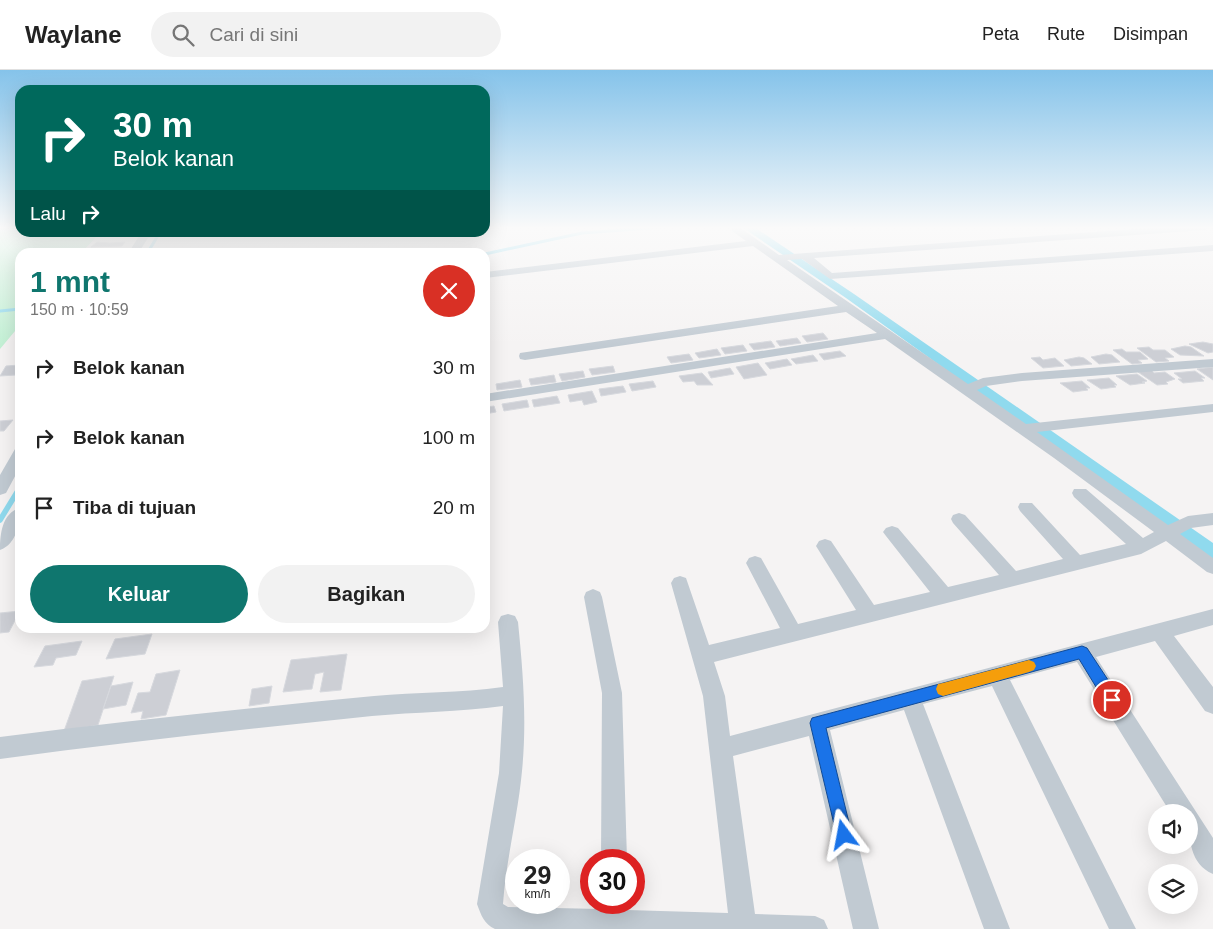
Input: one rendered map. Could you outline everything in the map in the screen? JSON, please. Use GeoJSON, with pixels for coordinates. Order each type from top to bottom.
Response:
{"type":"FeatureCollection","features":[{"type":"Feature","properties":{"kind":"street"},"geometry":{"type":"LineString","coordinates":[[490,274],[552,267]]}},
{"type":"Feature","properties":{"kind":"street"},"geometry":{"type":"LineString","coordinates":[[793,267],[1169,532],[1213,567]]}},
{"type":"Feature","properties":{"kind":"street"},"geometry":{"type":"LineString","coordinates":[[818,267],[830,276],[957,267]]}},
{"type":"Feature","properties":{"kind":"street"},"geometry":{"type":"LineString","coordinates":[[525,356],[849,308]]}},
{"type":"Feature","properties":{"kind":"street"},"geometry":{"type":"LineString","coordinates":[[490,397],[888,335]]}},
{"type":"Feature","properties":{"kind":"street"},"geometry":{"type":"LineString","coordinates":[[968,390],[982,382],[1213,363]]}},
{"type":"Feature","properties":{"kind":"street"},"geometry":{"type":"LineString","coordinates":[[1023,429],[1213,408]]}},
{"type":"Feature","properties":{"kind":"street"},"geometry":{"type":"LineString","coordinates":[[0,489],[15,462]]}},
{"type":"Feature","properties":{"kind":"street"},"geometry":{"type":"LineString","coordinates":[[1080,494],[1141,547]]}},
{"type":"Feature","properties":{"kind":"street"},"geometry":{"type":"LineString","coordinates":[[1026,507],[1077,563]]}},
{"type":"Feature","properties":{"kind":"street"},"geometry":{"type":"LineString","coordinates":[[959,519],[1013,579]]}},
{"type":"Feature","properties":{"kind":"street"},"geometry":{"type":"LineString","coordinates":[[701,656],[1141,547],[1188,522],[1213,519]]}},
{"type":"Feature","properties":{"kind":"street"},"geometry":{"type":"LineString","coordinates":[[0,543],[15,521]]}},
{"type":"Feature","properties":{"kind":"street"},"geometry":{"type":"LineString","coordinates":[[892,532],[944,597]]}},
{"type":"Feature","properties":{"kind":"street"},"geometry":{"type":"LineString","coordinates":[[825,546],[870,615]]}},
{"type":"Feature","properties":{"kind":"street"},"geometry":{"type":"LineString","coordinates":[[755,563],[793,634]]}},
{"type":"Feature","properties":{"kind":"street"},"geometry":{"type":"LineString","coordinates":[[680,583],[714,696],[720,749],[755,928]]}},
{"type":"Feature","properties":{"kind":"street"},"geometry":{"type":"LineString","coordinates":[[593,597],[612,693],[614,721],[614,849]]}},
{"type":"Feature","properties":{"kind":"street"},"geometry":{"type":"LineString","coordinates":[[720,749],[1213,617]]}},
{"type":"Feature","properties":{"kind":"street"},"geometry":{"type":"LineString","coordinates":[[508,622],[514,695],[514,731],[506,806],[490,904],[493,912],[508,924],[624,920],[755,928],[815,929]]}},
{"type":"Feature","properties":{"kind":"street"},"geometry":{"type":"LineString","coordinates":[[1159,631],[1213,704]]}},
{"type":"Feature","properties":{"kind":"street"},"geometry":{"type":"LineString","coordinates":[[1082,652],[1178,804]]}},
{"type":"Feature","properties":{"kind":"street"},"geometry":{"type":"LineString","coordinates":[[997,675],[1123,929]]}},
{"type":"Feature","properties":{"kind":"street"},"geometry":{"type":"LineString","coordinates":[[0,748],[141,729],[396,704],[464,702],[514,695]]}},
{"type":"Feature","properties":{"kind":"street"},"geometry":{"type":"LineString","coordinates":[[910,698],[997,929]]}},
{"type":"Feature","properties":{"kind":"street"},"geometry":{"type":"LineString","coordinates":[[817,723],[866,929]]}},
{"type":"Feature","properties":{"kind":"street"},"geometry":{"type":"LineString","coordinates":[[1198,837],[1213,861]]}},
{"type":"Feature","properties":{"kind":"green space"},"geometry":{"type":"Polygon","coordinates":[[[0,267],[15,267],[15,331],[0,349],[0,267]]]}},
{"type":"Feature","properties":{"kind":"building"},"geometry":{"type":"Polygon","coordinates":[[[823,333],[828,339],[807,342],[802,336],[823,333]]]}},
{"type":"Feature","properties":{"kind":"building"},"geometry":{"type":"Polygon","coordinates":[[[797,338],[801,343],[780,346],[776,341],[797,338]]]}},
{"type":"Feature","properties":{"kind":"building"},"geometry":{"type":"Polygon","coordinates":[[[771,341],[775,347],[754,350],[749,344],[771,341]]]}},
{"type":"Feature","properties":{"kind":"building"},"geometry":{"type":"Polygon","coordinates":[[[1203,342],[1213,344],[1213,352],[1208,353],[1189,344],[1203,342]]]}},
{"type":"Feature","properties":{"kind":"building"},"geometry":{"type":"Polygon","coordinates":[[[743,345],[747,351],[725,354],[721,348],[743,345]]]}},
{"type":"Feature","properties":{"kind":"building"},"geometry":{"type":"Polygon","coordinates":[[[1185,346],[1191,347],[1204,356],[1180,355],[1171,349],[1185,346]]]}},
{"type":"Feature","properties":{"kind":"building"},"geometry":{"type":"Polygon","coordinates":[[[1149,347],[1153,350],[1165,350],[1174,357],[1165,358],[1169,361],[1156,362],[1137,348],[1149,347]]]}},
{"type":"Feature","properties":{"kind":"building"},"geometry":{"type":"Polygon","coordinates":[[[717,349],[721,355],[699,358],[695,353],[717,349]]]}},
{"type":"Feature","properties":{"kind":"building"},"geometry":{"type":"Polygon","coordinates":[[[1122,349],[1126,352],[1140,352],[1148,359],[1138,360],[1142,363],[1132,364],[1113,350],[1122,349]]]}},
{"type":"Feature","properties":{"kind":"building"},"geometry":{"type":"Polygon","coordinates":[[[840,351],[846,356],[824,360],[819,354],[840,351]]]}},
{"type":"Feature","properties":{"kind":"building"},"geometry":{"type":"Polygon","coordinates":[[[689,354],[693,360],[671,363],[667,357],[689,354]]]}},
{"type":"Feature","properties":{"kind":"building"},"geometry":{"type":"Polygon","coordinates":[[[1106,354],[1112,355],[1120,362],[1099,364],[1091,357],[1106,354]]]}},
{"type":"Feature","properties":{"kind":"building"},"geometry":{"type":"Polygon","coordinates":[[[813,355],[818,361],[796,364],[791,359],[813,355]]]}},
{"type":"Feature","properties":{"kind":"building"},"geometry":{"type":"Polygon","coordinates":[[[1040,357],[1043,360],[1055,358],[1064,366],[1043,368],[1031,358],[1040,357]]]}},
{"type":"Feature","properties":{"kind":"building"},"geometry":{"type":"Polygon","coordinates":[[[1079,357],[1092,364],[1071,366],[1064,360],[1079,357]]]}},
{"type":"Feature","properties":{"kind":"building"},"geometry":{"type":"Polygon","coordinates":[[[787,359],[792,365],[770,369],[765,363],[787,359]]]}},
{"type":"Feature","properties":{"kind":"building"},"geometry":{"type":"Polygon","coordinates":[[[758,363],[767,375],[744,379],[736,367],[758,363]]]}},
{"type":"Feature","properties":{"kind":"building"},"geometry":{"type":"Polygon","coordinates":[[[15,365],[15,375],[0,376],[6,366],[15,365]]]}},
{"type":"Feature","properties":{"kind":"building"},"geometry":{"type":"Polygon","coordinates":[[[613,366],[615,372],[592,375],[589,369],[613,366]]]}},
{"type":"Feature","properties":{"kind":"building"},"geometry":{"type":"Polygon","coordinates":[[[1213,367],[1213,380],[1197,369],[1213,367]]]}},
{"type":"Feature","properties":{"kind":"building"},"geometry":{"type":"Polygon","coordinates":[[[730,368],[734,374],[711,378],[708,372],[730,368]]]}},
{"type":"Feature","properties":{"kind":"building"},"geometry":{"type":"Polygon","coordinates":[[[1151,370],[1154,373],[1165,372],[1175,379],[1166,382],[1168,384],[1157,385],[1138,372],[1151,370]]]}},
{"type":"Feature","properties":{"kind":"building"},"geometry":{"type":"Polygon","coordinates":[[[583,371],[585,377],[562,381],[559,374],[583,371]]]}},
{"type":"Feature","properties":{"kind":"building"},"geometry":{"type":"Polygon","coordinates":[[[1195,371],[1205,378],[1201,378],[1204,381],[1183,383],[1178,379],[1182,379],[1174,373],[1195,371]]]}},
{"type":"Feature","properties":{"kind":"building"},"geometry":{"type":"Polygon","coordinates":[[[702,373],[713,385],[697,385],[694,381],[683,382],[679,376],[702,373]]]}},
{"type":"Feature","properties":{"kind":"building"},"geometry":{"type":"Polygon","coordinates":[[[1137,374],[1147,381],[1130,385],[1116,376],[1137,374]]]}},
{"type":"Feature","properties":{"kind":"building"},"geometry":{"type":"Polygon","coordinates":[[[554,375],[556,382],[531,385],[529,379],[554,375]]]}},
{"type":"Feature","properties":{"kind":"building"},"geometry":{"type":"Polygon","coordinates":[[[1109,378],[1117,385],[1114,385],[1116,387],[1101,389],[1087,380],[1109,378]]]}},
{"type":"Feature","properties":{"kind":"building"},"geometry":{"type":"Polygon","coordinates":[[[520,380],[522,387],[497,390],[496,384],[520,380]]]}},
{"type":"Feature","properties":{"kind":"building"},"geometry":{"type":"Polygon","coordinates":[[[653,381],[656,387],[632,391],[629,384],[653,381]]]}},
{"type":"Feature","properties":{"kind":"building"},"geometry":{"type":"Polygon","coordinates":[[[1082,381],[1090,388],[1086,388],[1088,390],[1073,392],[1060,383],[1082,381]]]}},
{"type":"Feature","properties":{"kind":"building"},"geometry":{"type":"Polygon","coordinates":[[[623,386],[626,392],[601,396],[599,389],[623,386]]]}},
{"type":"Feature","properties":{"kind":"building"},"geometry":{"type":"Polygon","coordinates":[[[592,391],[597,402],[584,405],[582,400],[570,402],[568,395],[592,391]]]}},
{"type":"Feature","properties":{"kind":"building"},"geometry":{"type":"Polygon","coordinates":[[[557,396],[560,403],[534,407],[532,400],[557,396]]]}},
{"type":"Feature","properties":{"kind":"building"},"geometry":{"type":"Polygon","coordinates":[[[527,400],[529,407],[504,411],[502,404],[527,400]]]}},
{"type":"Feature","properties":{"kind":"building"},"geometry":{"type":"Polygon","coordinates":[[[490,406],[494,406],[496,412],[490,413],[490,406]]]}},
{"type":"Feature","properties":{"kind":"building"},"geometry":{"type":"Polygon","coordinates":[[[13,420],[4,431],[0,431],[0,421],[13,420]]]}},
{"type":"Feature","properties":{"kind":"building"},"geometry":{"type":"Polygon","coordinates":[[[15,612],[15,621],[9,632],[0,633],[0,613],[15,612]]]}},
{"type":"Feature","properties":{"kind":"building"},"geometry":{"type":"Polygon","coordinates":[[[152,634],[145,654],[106,659],[115,639],[152,634]]]}},
{"type":"Feature","properties":{"kind":"building"},"geometry":{"type":"Polygon","coordinates":[[[82,641],[76,655],[56,658],[53,665],[34,667],[45,646],[82,641]]]}},
{"type":"Feature","properties":{"kind":"building"},"geometry":{"type":"Polygon","coordinates":[[[347,654],[341,690],[320,692],[324,672],[315,674],[312,689],[283,692],[291,660],[347,654]]]}},
{"type":"Feature","properties":{"kind":"building"},"geometry":{"type":"Polygon","coordinates":[[[180,670],[166,715],[141,719],[143,711],[131,713],[138,693],[150,692],[156,674],[180,670]]]}},
{"type":"Feature","properties":{"kind":"building"},"geometry":{"type":"Polygon","coordinates":[[[114,676],[98,725],[64,731],[82,681],[114,676]]]}},
{"type":"Feature","properties":{"kind":"building"},"geometry":{"type":"Polygon","coordinates":[[[133,682],[126,705],[103,709],[111,686],[133,682]]]}},
{"type":"Feature","properties":{"kind":"building"},"geometry":{"type":"Polygon","coordinates":[[[272,686],[269,703],[249,706],[252,689],[272,686]]]}},
{"type":"Feature","properties":{"kind":"waterway"},"geometry":{"type":"LineString","coordinates":[[807,267],[1213,552]]}},
{"type":"Feature","properties":{"kind":"waterway"},"geometry":{"type":"LineString","coordinates":[[0,311],[15,310]]}},
{"type":"Feature","properties":{"kind":"waterway"},"geometry":{"type":"LineString","coordinates":[[0,520],[15,496]]}},
{"type":"Feature","properties":{"kind":"slow traffic"},"geometry":{"type":"LineString","coordinates":[[943,689],[1029,666]]}},
{"type":"Feature","properties":{"kind":"route"},"geometry":{"type":"LineString","coordinates":[[844,835],[817,723],[1082,652],[1112,700]]}}]}
